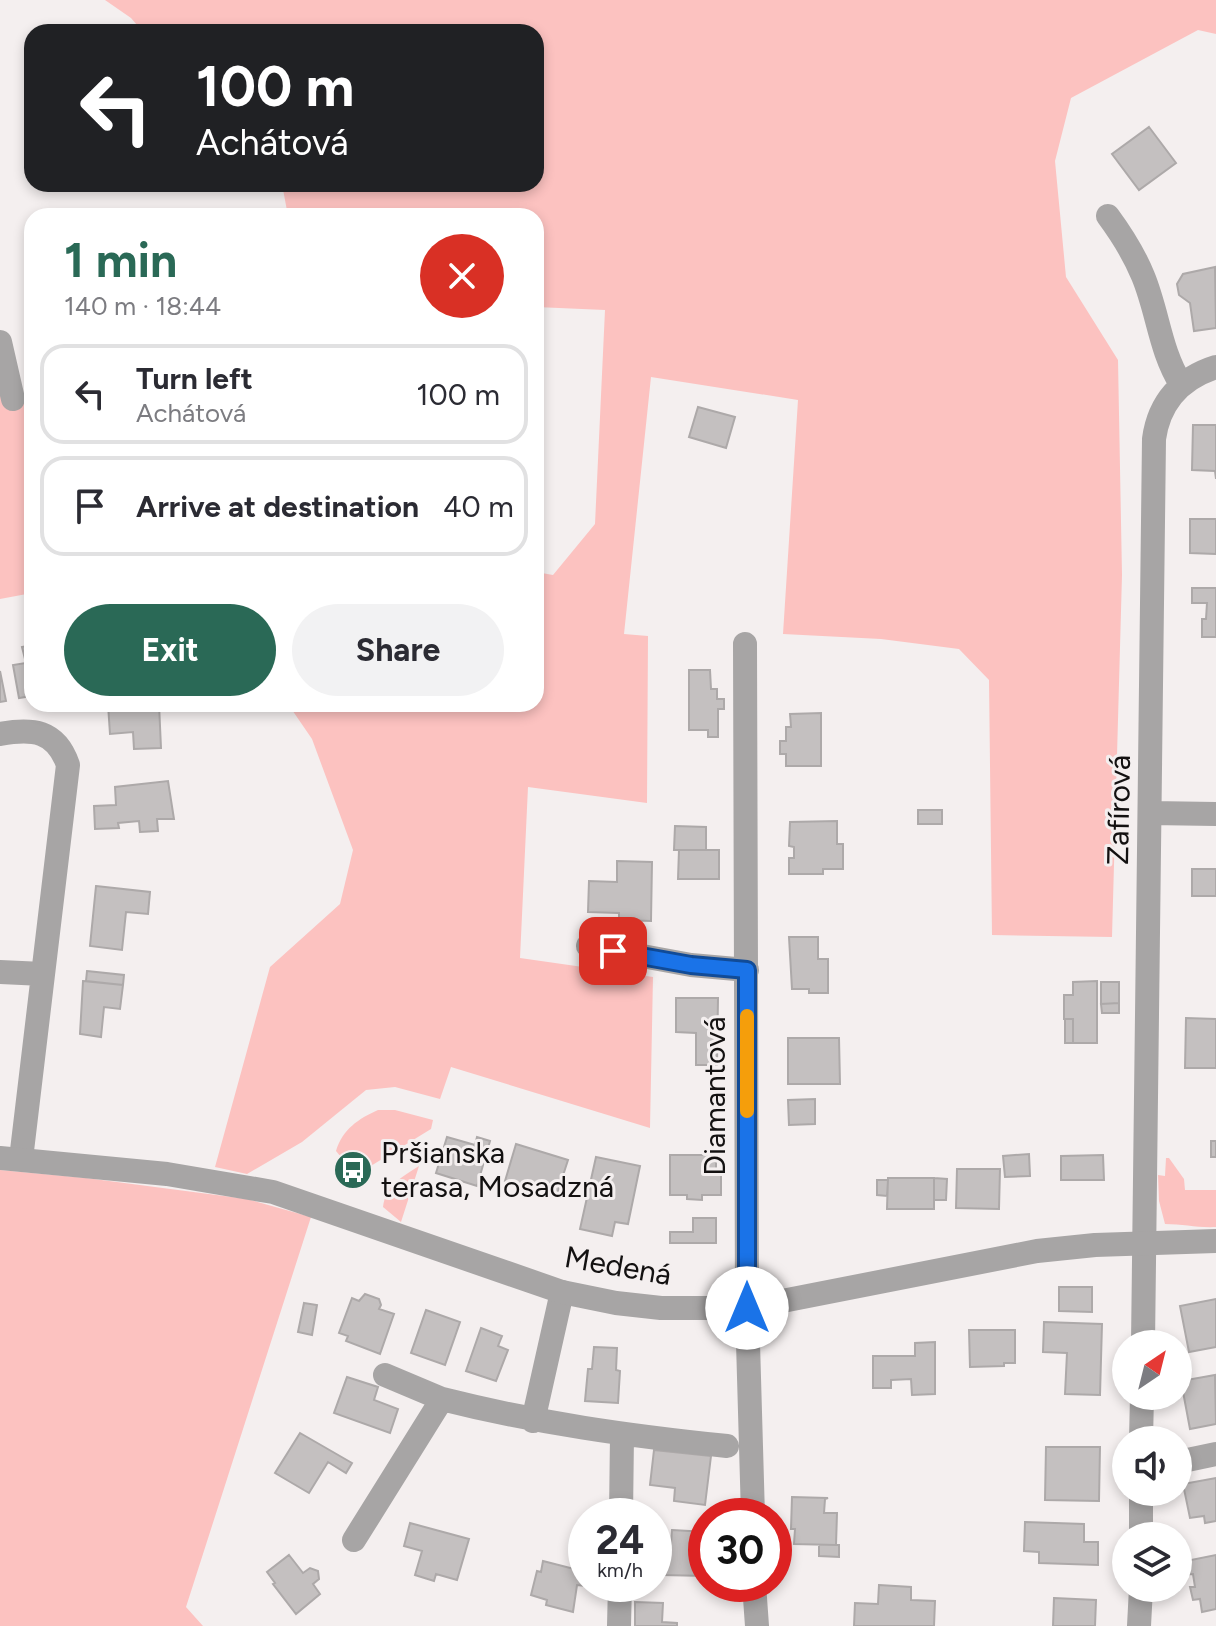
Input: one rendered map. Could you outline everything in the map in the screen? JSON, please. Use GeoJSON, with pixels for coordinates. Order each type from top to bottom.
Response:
{"type":"FeatureCollection","features":[{"type":"Feature","properties":{"kind":"street"},"geometry":{"type":"LineString","coordinates":[[1108,216],[1133,254],[1144,279],[1164,351],[1181,384]]}},
{"type":"Feature","properties":{"kind":"street"},"geometry":{"type":"LineString","coordinates":[[0,344],[13,399]]}},
{"type":"Feature","properties":{"kind":"street","name":"Zafírová"},"geometry":{"type":"LineString","coordinates":[[1143,1330],[1154,439],[1156,421],[1165,403],[1181,384],[1196,374],[1216,367]]}},
{"type":"Feature","properties":{"kind":"street","name":"Diamantová"},"geometry":{"type":"LineString","coordinates":[[745,644],[747,1308],[752,1498]]}},
{"type":"Feature","properties":{"kind":"street"},"geometry":{"type":"LineString","coordinates":[[0,734],[31,730],[43,735],[63,753],[68,765],[43,974],[11,1158]]}},
{"type":"Feature","properties":{"kind":"street"},"geometry":{"type":"LineString","coordinates":[[1151,813],[1216,814]]}},
{"type":"Feature","properties":{"kind":"street"},"geometry":{"type":"LineString","coordinates":[[588,946],[678,963],[747,970]]}},
{"type":"Feature","properties":{"kind":"street"},"geometry":{"type":"LineString","coordinates":[[0,972],[43,974]]}},
{"type":"Feature","properties":{"kind":"street","name":"Medená"},"geometry":{"type":"LineString","coordinates":[[11,1158],[225,1181],[273,1192],[562,1292],[661,1308],[747,1308],[1037,1251],[1216,1241]]}},
{"type":"Feature","properties":{"kind":"street"},"geometry":{"type":"LineString","coordinates":[[533,1421],[562,1292]]}},
{"type":"Feature","properties":{"kind":"street"},"geometry":{"type":"LineString","coordinates":[[385,1375],[442,1399],[533,1421],[622,1435],[727,1446]]}},
{"type":"Feature","properties":{"kind":"street"},"geometry":{"type":"LineString","coordinates":[[354,1540],[442,1399]]}},
{"type":"Feature","properties":{"kind":"street"},"geometry":{"type":"LineString","coordinates":[[621,1498],[622,1435]]}},
{"type":"Feature","properties":{"kind":"street"},"geometry":{"type":"LineString","coordinates":[[1192,1459],[1216,1454]]}},
{"type":"Feature","properties":{"kind":"street"},"geometry":{"type":"LineString","coordinates":[[619,1626],[620,1602]]}},
{"type":"Feature","properties":{"kind":"street"},"geometry":{"type":"LineString","coordinates":[[755,1602],[757,1626]]}},
{"type":"Feature","properties":{"kind":"street"},"geometry":{"type":"LineString","coordinates":[[1139,1626],[1140,1602]]}},
{"type":"Feature","properties":{"kind":"shaded area"},"geometry":{"type":"Polygon","coordinates":[[[105,0],[1216,0],[1216,34],[1198,30],[1071,98],[1055,161],[1066,277],[1118,360],[1122,575],[1112,937],[992,935],[989,680],[959,649],[881,639],[783,634],[798,400],[651,377],[624,634],[648,636],[647,803],[528,787],[520,958],[653,977],[650,1128],[451,1067],[440,1099],[395,1087],[366,1090],[302,1142],[247,1174],[215,1167],[270,967],[340,904],[353,850],[312,739],[293,712],[544,712],[544,573],[553,575],[595,524],[605,310],[544,307],[544,208],[286,208],[284,192],[544,192],[544,24],[136,24],[105,0]]]}},
{"type":"Feature","properties":{"kind":"shaded area"},"geometry":{"type":"Polygon","coordinates":[[[24,394],[24,594],[0,599],[0,396],[24,394]]]}},
{"type":"Feature","properties":{"kind":"shaded area"},"geometry":{"type":"Polygon","coordinates":[[[378,1110],[395,1110],[433,1120],[431,1129],[361,1172],[350,1168],[336,1151],[339,1143],[352,1126],[378,1110]]]}},
{"type":"Feature","properties":{"kind":"shaded area"},"geometry":{"type":"Polygon","coordinates":[[[1166,1158],[1184,1179],[1185,1190],[1216,1190],[1216,1227],[1165,1224],[1159,1201],[1158,1175],[1165,1176],[1166,1158]]]}},
{"type":"Feature","properties":{"kind":"shaded area"},"geometry":{"type":"Polygon","coordinates":[[[419,1166],[401,1222],[383,1207],[385,1199],[396,1182],[419,1166]]]}},
{"type":"Feature","properties":{"kind":"shaded area"},"geometry":{"type":"Polygon","coordinates":[[[0,1170],[247,1199],[311,1217],[186,1607],[203,1626],[0,1626],[0,1170]]]}},
{"type":"Feature","properties":{"kind":"building"},"geometry":{"type":"Polygon","coordinates":[[[1149,127],[1176,163],[1139,190],[1112,154],[1149,127]]]}},
{"type":"Feature","properties":{"kind":"building"},"geometry":{"type":"Polygon","coordinates":[[[1215,267],[1216,328],[1194,331],[1190,303],[1179,295],[1177,284],[1183,274],[1215,267]]]}},
{"type":"Feature","properties":{"kind":"building"},"geometry":{"type":"Polygon","coordinates":[[[698,407],[735,417],[726,448],[689,437],[698,407]]]}},
{"type":"Feature","properties":{"kind":"building"},"geometry":{"type":"Polygon","coordinates":[[[1193,425],[1216,425],[1216,479],[1215,471],[1192,470],[1193,425]]]}},
{"type":"Feature","properties":{"kind":"building"},"geometry":{"type":"Polygon","coordinates":[[[1190,519],[1216,519],[1216,554],[1190,553],[1190,519]]]}},
{"type":"Feature","properties":{"kind":"building"},"geometry":{"type":"Polygon","coordinates":[[[1192,588],[1216,588],[1216,637],[1202,637],[1202,619],[1206,619],[1207,603],[1192,603],[1192,588]]]}},
{"type":"Feature","properties":{"kind":"building"},"geometry":{"type":"Polygon","coordinates":[[[24,663],[24,697],[19,698],[13,665],[24,663]]]}},
{"type":"Feature","properties":{"kind":"building"},"geometry":{"type":"Polygon","coordinates":[[[689,670],[710,670],[711,689],[717,689],[717,699],[724,699],[724,709],[718,709],[718,737],[708,737],[708,730],[689,730],[689,670]]]}},
{"type":"Feature","properties":{"kind":"building"},"geometry":{"type":"Polygon","coordinates":[[[0,671],[6,701],[0,702],[0,671]]]}},
{"type":"Feature","properties":{"kind":"building"},"geometry":{"type":"Polygon","coordinates":[[[109,712],[159,712],[161,748],[134,749],[133,732],[110,734],[109,712]]]}},
{"type":"Feature","properties":{"kind":"building"},"geometry":{"type":"Polygon","coordinates":[[[821,713],[821,766],[786,766],[786,754],[780,754],[780,741],[786,741],[786,727],[791,727],[790,714],[821,713]]]}},
{"type":"Feature","properties":{"kind":"building"},"geometry":{"type":"Polygon","coordinates":[[[168,781],[174,819],[157,819],[158,831],[140,832],[139,821],[118,823],[119,828],[95,829],[94,806],[116,805],[115,787],[168,781]]]}},
{"type":"Feature","properties":{"kind":"building"},"geometry":{"type":"Polygon","coordinates":[[[918,810],[942,810],[942,824],[918,824],[918,810]]]}},
{"type":"Feature","properties":{"kind":"building"},"geometry":{"type":"Polygon","coordinates":[[[837,821],[837,844],[843,844],[843,869],[823,869],[823,874],[789,874],[789,858],[794,858],[794,847],[789,846],[790,822],[837,821]]]}},
{"type":"Feature","properties":{"kind":"building"},"geometry":{"type":"Polygon","coordinates":[[[675,826],[706,827],[706,850],[674,850],[675,826]]]}},
{"type":"Feature","properties":{"kind":"building"},"geometry":{"type":"Polygon","coordinates":[[[679,850],[719,850],[719,879],[678,879],[679,850]]]}},
{"type":"Feature","properties":{"kind":"building"},"geometry":{"type":"Polygon","coordinates":[[[617,861],[652,862],[651,921],[619,920],[619,913],[588,912],[589,881],[617,882],[617,861]]]}},
{"type":"Feature","properties":{"kind":"building"},"geometry":{"type":"Polygon","coordinates":[[[1192,869],[1216,869],[1216,896],[1192,896],[1192,869]]]}},
{"type":"Feature","properties":{"kind":"building"},"geometry":{"type":"Polygon","coordinates":[[[96,886],[150,892],[148,914],[126,912],[122,950],[90,946],[96,886]]]}},
{"type":"Feature","properties":{"kind":"building"},"geometry":{"type":"Polygon","coordinates":[[[789,937],[818,937],[818,959],[828,959],[828,993],[792,989],[789,937]]]}},
{"type":"Feature","properties":{"kind":"building"},"geometry":{"type":"Polygon","coordinates":[[[87,971],[124,975],[123,985],[86,981],[87,971]]]}},
{"type":"Feature","properties":{"kind":"building"},"geometry":{"type":"Polygon","coordinates":[[[83,981],[123,985],[120,1009],[104,1007],[101,1037],[80,1034],[83,981]]]}},
{"type":"Feature","properties":{"kind":"building"},"geometry":{"type":"Polygon","coordinates":[[[1097,981],[1097,1043],[1073,1043],[1073,1019],[1064,1019],[1064,995],[1073,995],[1073,982],[1097,981]]]}},
{"type":"Feature","properties":{"kind":"building"},"geometry":{"type":"Polygon","coordinates":[[[1101,982],[1119,982],[1119,1003],[1101,1004],[1101,982]]]}},
{"type":"Feature","properties":{"kind":"building"},"geometry":{"type":"Polygon","coordinates":[[[676,998],[718,998],[717,1065],[696,1065],[696,1033],[676,1032],[676,998]]]}},
{"type":"Feature","properties":{"kind":"building"},"geometry":{"type":"Polygon","coordinates":[[[1119,1003],[1119,1013],[1102,1013],[1101,1004],[1119,1003]]]}},
{"type":"Feature","properties":{"kind":"building"},"geometry":{"type":"Polygon","coordinates":[[[1186,1018],[1216,1019],[1216,1068],[1185,1068],[1186,1018]]]}},
{"type":"Feature","properties":{"kind":"building"},"geometry":{"type":"Polygon","coordinates":[[[1065,1019],[1073,1019],[1073,1043],[1065,1043],[1065,1019]]]}},
{"type":"Feature","properties":{"kind":"building"},"geometry":{"type":"Polygon","coordinates":[[[788,1038],[839,1038],[840,1084],[788,1084],[788,1038]]]}},
{"type":"Feature","properties":{"kind":"building"},"geometry":{"type":"Polygon","coordinates":[[[815,1099],[815,1124],[789,1125],[788,1100],[815,1099]]]}},
{"type":"Feature","properties":{"kind":"building"},"geometry":{"type":"Polygon","coordinates":[[[447,1137],[475,1145],[477,1137],[490,1141],[477,1186],[436,1173],[447,1137]]]}},
{"type":"Feature","properties":{"kind":"building"},"geometry":{"type":"Polygon","coordinates":[[[1211,1141],[1216,1141],[1216,1157],[1211,1157],[1211,1141]]]}},
{"type":"Feature","properties":{"kind":"building"},"geometry":{"type":"Polygon","coordinates":[[[516,1144],[568,1160],[556,1197],[544,1194],[545,1190],[505,1181],[516,1144]]]}},
{"type":"Feature","properties":{"kind":"building"},"geometry":{"type":"Polygon","coordinates":[[[1029,1154],[1030,1176],[1005,1177],[1003,1156],[1029,1154]]]}},
{"type":"Feature","properties":{"kind":"building"},"geometry":{"type":"Polygon","coordinates":[[[670,1155],[716,1155],[716,1175],[721,1175],[721,1195],[702,1195],[702,1200],[687,1199],[687,1195],[670,1195],[670,1155]]]}},
{"type":"Feature","properties":{"kind":"building"},"geometry":{"type":"Polygon","coordinates":[[[1103,1155],[1104,1180],[1061,1180],[1061,1156],[1103,1155]]]}},
{"type":"Feature","properties":{"kind":"building"},"geometry":{"type":"Polygon","coordinates":[[[596,1157],[640,1166],[628,1224],[615,1222],[612,1236],[580,1229],[596,1157]]]}},
{"type":"Feature","properties":{"kind":"building"},"geometry":{"type":"Polygon","coordinates":[[[957,1169],[1000,1169],[999,1209],[956,1208],[957,1169]]]}},
{"type":"Feature","properties":{"kind":"building"},"geometry":{"type":"Polygon","coordinates":[[[888,1178],[934,1178],[934,1209],[887,1209],[888,1178]]]}},
{"type":"Feature","properties":{"kind":"building"},"geometry":{"type":"Polygon","coordinates":[[[934,1178],[947,1179],[946,1200],[934,1200],[934,1178]]]}},
{"type":"Feature","properties":{"kind":"building"},"geometry":{"type":"Polygon","coordinates":[[[877,1180],[888,1180],[887,1196],[877,1195],[877,1180]]]}},
{"type":"Feature","properties":{"kind":"building"},"geometry":{"type":"Polygon","coordinates":[[[693,1218],[716,1218],[716,1243],[670,1243],[670,1232],[693,1232],[693,1218]]]}},
{"type":"Feature","properties":{"kind":"building"},"geometry":{"type":"Polygon","coordinates":[[[1059,1287],[1092,1287],[1092,1312],[1059,1311],[1059,1287]]]}},
{"type":"Feature","properties":{"kind":"building"},"geometry":{"type":"Polygon","coordinates":[[[365,1294],[379,1299],[379,1309],[394,1314],[380,1354],[346,1341],[348,1336],[339,1333],[352,1298],[359,1301],[365,1294]]]}},
{"type":"Feature","properties":{"kind":"building"},"geometry":{"type":"Polygon","coordinates":[[[1216,1299],[1216,1347],[1192,1351],[1192,1330],[1185,1330],[1180,1306],[1216,1299]]]}},
{"type":"Feature","properties":{"kind":"building"},"geometry":{"type":"Polygon","coordinates":[[[304,1303],[317,1305],[312,1335],[298,1332],[304,1303]]]}},
{"type":"Feature","properties":{"kind":"building"},"geometry":{"type":"Polygon","coordinates":[[[426,1310],[460,1322],[445,1365],[411,1353],[426,1310]]]}},
{"type":"Feature","properties":{"kind":"building"},"geometry":{"type":"Polygon","coordinates":[[[1044,1322],[1102,1324],[1100,1395],[1065,1394],[1067,1353],[1043,1352],[1044,1322]]]}},
{"type":"Feature","properties":{"kind":"building"},"geometry":{"type":"Polygon","coordinates":[[[481,1328],[502,1336],[498,1346],[508,1350],[496,1381],[466,1371],[481,1328]]]}},
{"type":"Feature","properties":{"kind":"building"},"geometry":{"type":"Polygon","coordinates":[[[969,1330],[1015,1330],[1015,1363],[970,1367],[969,1330]]]}},
{"type":"Feature","properties":{"kind":"building"},"geometry":{"type":"Polygon","coordinates":[[[935,1342],[935,1394],[912,1395],[911,1379],[891,1380],[891,1388],[873,1388],[873,1356],[915,1356],[915,1343],[935,1342]]]}},
{"type":"Feature","properties":{"kind":"building"},"geometry":{"type":"Polygon","coordinates":[[[594,1347],[617,1348],[616,1370],[620,1371],[618,1403],[585,1401],[594,1347]]]}},
{"type":"Feature","properties":{"kind":"building"},"geometry":{"type":"Polygon","coordinates":[[[1215,1375],[1216,1424],[1192,1429],[1189,1426],[1186,1410],[1192,1410],[1192,1379],[1215,1375]]]}},
{"type":"Feature","properties":{"kind":"building"},"geometry":{"type":"Polygon","coordinates":[[[347,1377],[378,1387],[374,1400],[398,1409],[390,1433],[334,1413],[347,1377]]]}},
{"type":"Feature","properties":{"kind":"building"},"geometry":{"type":"Polygon","coordinates":[[[300,1433],[352,1463],[346,1473],[328,1462],[309,1493],[275,1473],[300,1433]]]}},
{"type":"Feature","properties":{"kind":"building"},"geometry":{"type":"Polygon","coordinates":[[[1046,1447],[1100,1447],[1099,1501],[1045,1500],[1046,1447]]]}},
{"type":"Feature","properties":{"kind":"building"},"geometry":{"type":"Polygon","coordinates":[[[654,1450],[711,1456],[706,1498],[688,1498],[688,1503],[674,1501],[675,1488],[650,1485],[654,1450]]]}},
{"type":"Feature","properties":{"kind":"building"},"geometry":{"type":"Polygon","coordinates":[[[1216,1478],[1216,1521],[1205,1523],[1204,1516],[1190,1518],[1188,1506],[1192,1506],[1192,1482],[1216,1478]]]}},
{"type":"Feature","properties":{"kind":"building"},"geometry":{"type":"Polygon","coordinates":[[[792,1498],[828,1498],[825,1499],[824,1513],[837,1513],[836,1545],[794,1544],[792,1498]]]}},
{"type":"Feature","properties":{"kind":"building"},"geometry":{"type":"Polygon","coordinates":[[[1025,1522],[1084,1524],[1084,1542],[1098,1542],[1098,1565],[1039,1563],[1039,1552],[1024,1551],[1025,1522]]]}},
{"type":"Feature","properties":{"kind":"building"},"geometry":{"type":"Polygon","coordinates":[[[410,1523],[469,1539],[457,1580],[436,1574],[434,1581],[415,1575],[422,1551],[404,1546],[410,1523]]]}},
{"type":"Feature","properties":{"kind":"building"},"geometry":{"type":"Polygon","coordinates":[[[672,1530],[688,1531],[688,1576],[672,1575],[672,1530]]]}},
{"type":"Feature","properties":{"kind":"building"},"geometry":{"type":"Polygon","coordinates":[[[819,1545],[839,1545],[839,1557],[819,1556],[819,1545]]]}},
{"type":"Feature","properties":{"kind":"building"},"geometry":{"type":"Polygon","coordinates":[[[289,1555],[303,1573],[310,1568],[318,1571],[319,1579],[313,1584],[320,1594],[296,1614],[267,1572],[289,1555]]]}},
{"type":"Feature","properties":{"kind":"building"},"geometry":{"type":"Polygon","coordinates":[[[1216,1555],[1216,1609],[1202,1612],[1200,1599],[1193,1600],[1192,1560],[1216,1555]]]}},
{"type":"Feature","properties":{"kind":"building"},"geometry":{"type":"Polygon","coordinates":[[[543,1561],[568,1567],[568,1602],[574,1602],[573,1612],[546,1605],[547,1600],[531,1595],[537,1571],[541,1572],[543,1561]]]}},
{"type":"Feature","properties":{"kind":"building"},"geometry":{"type":"Polygon","coordinates":[[[879,1585],[911,1587],[911,1600],[935,1601],[934,1626],[854,1626],[855,1603],[878,1604],[879,1585]]]}},
{"type":"Feature","properties":{"kind":"building"},"geometry":{"type":"Polygon","coordinates":[[[1054,1598],[1096,1600],[1095,1626],[1053,1626],[1054,1598]]]}},
{"type":"Feature","properties":{"kind":"building"},"geometry":{"type":"Polygon","coordinates":[[[635,1602],[663,1603],[662,1622],[677,1623],[677,1626],[635,1626],[635,1602]]]}},
{"type":"Feature","properties":{"kind":"slow traffic"},"geometry":{"type":"LineString","coordinates":[[747,1016],[747,1111]]}},
{"type":"Feature","properties":{"kind":"place","name":"Pršianska terasa, Mosadzná"},"geometry":{"type":"Point","coordinates":[353,1170]}},
{"type":"Feature","properties":{"kind":"route"},"geometry":{"type":"LineString","coordinates":[[613,951],[691,965],[747,970],[747,1308]]}}]}
